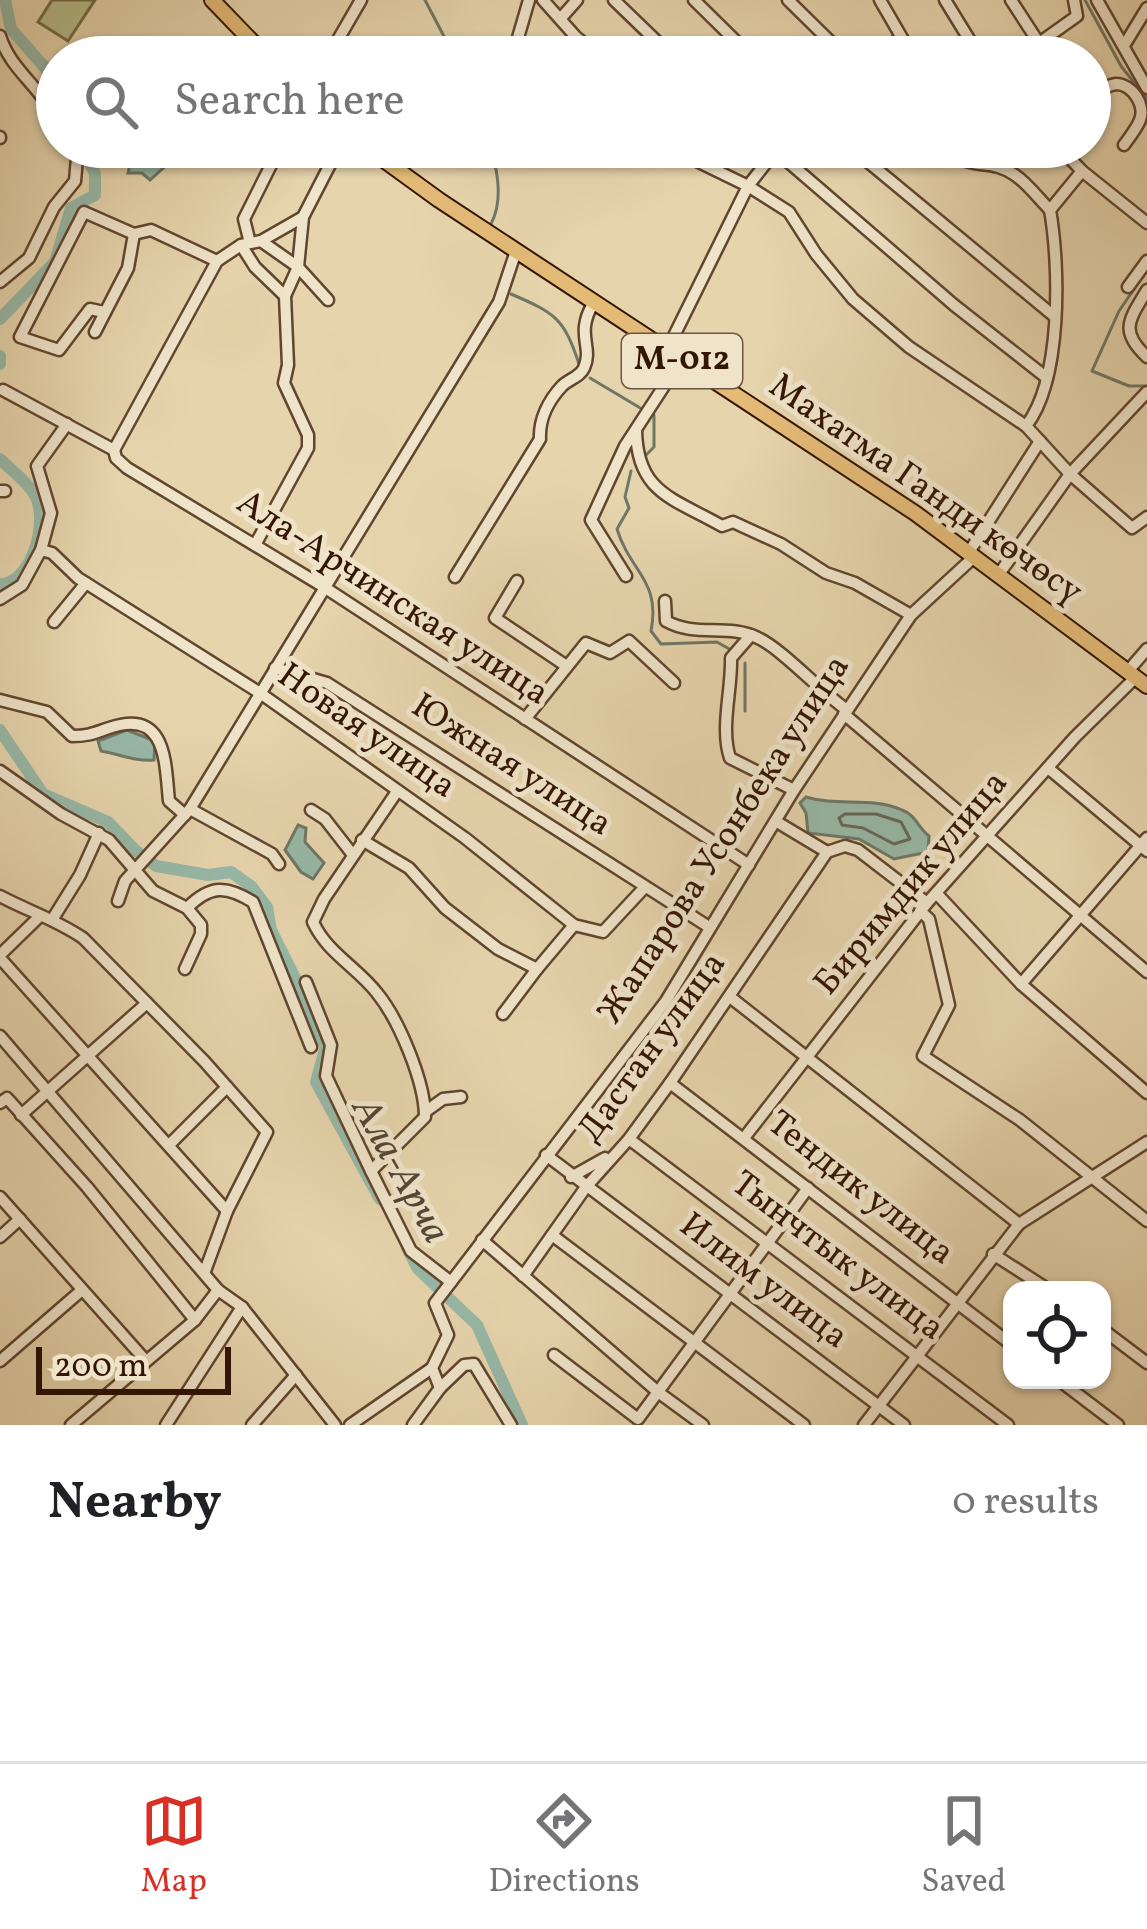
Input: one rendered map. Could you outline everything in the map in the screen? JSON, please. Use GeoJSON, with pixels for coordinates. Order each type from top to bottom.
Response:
{"type":"FeatureCollection","features":[{"type":"Feature","properties":{"kind":"main road"},"geometry":{"type":"LineString","coordinates":[[212,0],[247,36]]}},
{"type":"Feature","properties":{"kind":"main road","name":"Махатма Ганди көчөсү"},"geometry":{"type":"LineString","coordinates":[[397,168],[972,554],[1137,678]]}},
{"type":"Feature","properties":{"kind":"street"},"geometry":{"type":"LineString","coordinates":[[340,36],[361,0]]}},
{"type":"Feature","properties":{"kind":"street"},"geometry":{"type":"LineString","coordinates":[[515,36],[529,0]]}},
{"type":"Feature","properties":{"kind":"street"},"geometry":{"type":"LineString","coordinates":[[544,0],[575,36]]}},
{"type":"Feature","properties":{"kind":"street"},"geometry":{"type":"LineString","coordinates":[[561,18],[578,0]]}},
{"type":"Feature","properties":{"kind":"street"},"geometry":{"type":"LineString","coordinates":[[614,0],[652,36]]}},
{"type":"Feature","properties":{"kind":"street"},"geometry":{"type":"LineString","coordinates":[[694,0],[731,36]]}},
{"type":"Feature","properties":{"kind":"street"},"geometry":{"type":"LineString","coordinates":[[788,0],[825,36]]}},
{"type":"Feature","properties":{"kind":"street"},"geometry":{"type":"LineString","coordinates":[[880,0],[900,36]]}},
{"type":"Feature","properties":{"kind":"street"},"geometry":{"type":"LineString","coordinates":[[945,0],[967,36]]}},
{"type":"Feature","properties":{"kind":"street"},"geometry":{"type":"LineString","coordinates":[[1011,0],[1034,36]]}},
{"type":"Feature","properties":{"kind":"street"},"geometry":{"type":"LineString","coordinates":[[1050,36],[1077,16],[1074,0]]}},
{"type":"Feature","properties":{"kind":"street"},"geometry":{"type":"LineString","coordinates":[[1097,0],[1147,88]]}},
{"type":"Feature","properties":{"kind":"street"},"geometry":{"type":"LineString","coordinates":[[1125,44],[1147,8]]}},
{"type":"Feature","properties":{"kind":"street"},"geometry":{"type":"LineString","coordinates":[[0,36],[16,68],[36,87]]}},
{"type":"Feature","properties":{"kind":"street"},"geometry":{"type":"LineString","coordinates":[[1111,84],[1123,84],[1144,113],[1124,145]]}},
{"type":"Feature","properties":{"kind":"street"},"geometry":{"type":"LineString","coordinates":[[0,281],[29,258],[54,207],[75,182],[76,168]]}},
{"type":"Feature","properties":{"kind":"street"},"geometry":{"type":"LineString","coordinates":[[270,168],[244,219],[255,267],[285,296]]}},
{"type":"Feature","properties":{"kind":"street"},"geometry":{"type":"LineString","coordinates":[[255,545],[308,448],[308,435],[284,383],[288,365],[285,296],[298,267],[303,217],[328,168]]}},
{"type":"Feature","properties":{"kind":"street"},"geometry":{"type":"LineString","coordinates":[[711,168],[789,212],[853,299],[895,335],[1026,426],[1070,474],[1132,528],[1147,517]]}},
{"type":"Feature","properties":{"kind":"street"},"geometry":{"type":"LineString","coordinates":[[667,350],[761,168]]}},
{"type":"Feature","properties":{"kind":"street"},"geometry":{"type":"LineString","coordinates":[[798,168],[954,305],[1047,378]]}},
{"type":"Feature","properties":{"kind":"street"},"geometry":{"type":"LineString","coordinates":[[875,168],[1054,316]]}},
{"type":"Feature","properties":{"kind":"street"},"geometry":{"type":"LineString","coordinates":[[996,168],[1014,175],[1050,210],[1054,235],[1054,316],[1047,378],[1038,410],[1026,426]]}},
{"type":"Feature","properties":{"kind":"street"},"geometry":{"type":"LineString","coordinates":[[1079,168],[1147,223]]}},
{"type":"Feature","properties":{"kind":"street"},"geometry":{"type":"LineString","coordinates":[[1050,210],[1082,171]]}},
{"type":"Feature","properties":{"kind":"street"},"geometry":{"type":"LineString","coordinates":[[104,312],[90,309],[59,350],[20,338],[84,212],[134,234],[151,230],[217,261]]}},
{"type":"Feature","properties":{"kind":"street"},"geometry":{"type":"LineString","coordinates":[[114,450],[217,261],[303,217]]}},
{"type":"Feature","properties":{"kind":"street"},"geometry":{"type":"LineString","coordinates":[[95,332],[128,268],[134,234]]}},
{"type":"Feature","properties":{"kind":"street"},"geometry":{"type":"LineString","coordinates":[[250,243],[298,267],[328,299]]}},
{"type":"Feature","properties":{"kind":"street"},"geometry":{"type":"LineString","coordinates":[[118,901],[125,881],[188,812],[499,302],[516,250]]}},
{"type":"Feature","properties":{"kind":"street"},"geometry":{"type":"LineString","coordinates":[[1128,287],[1147,260]]}},
{"type":"Feature","properties":{"kind":"street"},"geometry":{"type":"LineString","coordinates":[[1147,290],[1128,324],[1131,343],[1147,357]]}},
{"type":"Feature","properties":{"kind":"street"},"geometry":{"type":"LineString","coordinates":[[455,578],[540,440],[539,422],[563,385],[583,373],[583,321],[594,302]]}},
{"type":"Feature","properties":{"kind":"street"},"geometry":{"type":"LineString","coordinates":[[626,576],[591,520],[635,430],[681,360]]}},
{"type":"Feature","properties":{"kind":"street","name":"Ала-Арчинская улица"},"geometry":{"type":"LineString","coordinates":[[3,390],[114,450],[127,468],[324,587],[749,865]]}},
{"type":"Feature","properties":{"kind":"street"},"geometry":{"type":"LineString","coordinates":[[999,574],[1070,474],[1147,392]]}},
{"type":"Feature","properties":{"kind":"street"},"geometry":{"type":"LineString","coordinates":[[0,599],[22,585],[41,550],[52,513],[37,466],[67,424]]}},
{"type":"Feature","properties":{"kind":"street"},"geometry":{"type":"LineString","coordinates":[[635,430],[636,458],[644,477],[662,492],[722,526],[733,522],[781,544],[826,573],[911,615]]}},
{"type":"Feature","properties":{"kind":"street","name":"Жапарова Усонбека улица"},"geometry":{"type":"LineString","coordinates":[[432,1368],[448,1335],[435,1303],[666,1001],[846,712],[911,615],[972,554],[1040,441]]}},
{"type":"Feature","properties":{"kind":"street","name":"Новая улица"},"geometry":{"type":"LineString","coordinates":[[41,550],[260,693],[465,838],[574,925]]}},
{"type":"Feature","properties":{"kind":"street"},"geometry":{"type":"LineString","coordinates":[[517,580],[495,618],[565,665]]}},
{"type":"Feature","properties":{"kind":"street"},"geometry":{"type":"LineString","coordinates":[[54,622],[86,583]]}},
{"type":"Feature","properties":{"kind":"street"},"geometry":{"type":"LineString","coordinates":[[664,601],[667,621],[686,632],[761,638],[1147,973]]}},
{"type":"Feature","properties":{"kind":"street"},"geometry":{"type":"LineString","coordinates":[[729,755],[724,740],[731,658],[751,635]]}},
{"type":"Feature","properties":{"kind":"street"},"geometry":{"type":"LineString","coordinates":[[525,719],[586,643],[610,652],[629,641],[674,683]]}},
{"type":"Feature","properties":{"kind":"street","name":"Биримдик улица"},"geometry":{"type":"LineString","coordinates":[[744,1138],[928,903],[1048,768],[1137,678],[1147,649]]}},
{"type":"Feature","properties":{"kind":"street","name":"Южная улица"},"geometry":{"type":"LineString","coordinates":[[274,668],[327,683],[709,927]]}},
{"type":"Feature","properties":{"kind":"street"},"geometry":{"type":"LineString","coordinates":[[0,700],[47,712],[72,736],[92,736],[112,726],[152,730],[162,741],[169,800],[272,854],[279,864]]}},
{"type":"Feature","properties":{"kind":"street"},"geometry":{"type":"LineString","coordinates":[[713,748],[794,790]]}},
{"type":"Feature","properties":{"kind":"street"},"geometry":{"type":"LineString","coordinates":[[1022,984],[1145,845],[1048,768]]}},
{"type":"Feature","properties":{"kind":"street"},"geometry":{"type":"LineString","coordinates":[[3,780],[99,832],[140,868],[153,891],[187,908],[201,925],[201,934],[185,969]]}},
{"type":"Feature","properties":{"kind":"street"},"geometry":{"type":"LineString","coordinates":[[396,793],[313,922],[320,939],[378,994],[425,1095],[425,1112]]}},
{"type":"Feature","properties":{"kind":"street"},"geometry":{"type":"LineString","coordinates":[[311,810],[325,819],[353,855]]}},
{"type":"Feature","properties":{"kind":"street"},"geometry":{"type":"LineString","coordinates":[[776,822],[827,852],[845,846],[858,850],[928,903],[1147,1093]]}},
{"type":"Feature","properties":{"kind":"street"},"geometry":{"type":"LineString","coordinates":[[99,832],[80,875],[45,918],[0,956],[227,1211]]}},
{"type":"Feature","properties":{"kind":"street"},"geometry":{"type":"LineString","coordinates":[[362,840],[409,868],[445,908],[498,949],[537,969]]}},
{"type":"Feature","properties":{"kind":"street","name":"Дастан улица"},"geometry":{"type":"LineString","coordinates":[[523,1276],[586,1187],[670,1083],[827,852]]}},
{"type":"Feature","properties":{"kind":"street"},"geometry":{"type":"LineString","coordinates":[[187,908],[217,887],[236,891],[253,902],[311,1047]]}},
{"type":"Feature","properties":{"kind":"street"},"geometry":{"type":"LineString","coordinates":[[502,1014],[574,925],[603,932],[644,888]]}},
{"type":"Feature","properties":{"kind":"street"},"geometry":{"type":"LineString","coordinates":[[0,896],[83,938],[267,1132],[227,1211],[205,1271]]}},
{"type":"Feature","properties":{"kind":"street"},"geometry":{"type":"LineString","coordinates":[[928,903],[949,1005],[922,1056],[1020,1120],[1147,1221]]}},
{"type":"Feature","properties":{"kind":"street"},"geometry":{"type":"LineString","coordinates":[[306,982],[331,1045],[326,1076],[371,1171],[412,1251],[451,1282]]}},
{"type":"Feature","properties":{"kind":"street"},"geometry":{"type":"LineString","coordinates":[[730,997],[1019,1224]]}},
{"type":"Feature","properties":{"kind":"street"},"geometry":{"type":"LineString","coordinates":[[21,1115],[147,1003]]}},
{"type":"Feature","properties":{"kind":"street"},"geometry":{"type":"LineString","coordinates":[[0,1036],[218,1290],[242,1307],[335,1425]]}},
{"type":"Feature","properties":{"kind":"street","name":"Тендик улица"},"geometry":{"type":"LineString","coordinates":[[670,1083],[1003,1338]]}},
{"type":"Feature","properties":{"kind":"street"},"geometry":{"type":"LineString","coordinates":[[170,1144],[227,1087]]}},
{"type":"Feature","properties":{"kind":"street"},"geometry":{"type":"LineString","coordinates":[[371,1171],[411,1135],[425,1112],[443,1099],[460,1096]]}},
{"type":"Feature","properties":{"kind":"street"},"geometry":{"type":"LineString","coordinates":[[2,1097],[87,1186],[195,1320]]}},
{"type":"Feature","properties":{"kind":"street"},"geometry":{"type":"LineString","coordinates":[[865,1425],[1019,1224],[1147,1142]]}},
{"type":"Feature","properties":{"kind":"street"},"geometry":{"type":"LineString","coordinates":[[571,1177],[625,1143]]}},
{"type":"Feature","properties":{"kind":"street","name":"Тынчтык улица"},"geometry":{"type":"LineString","coordinates":[[625,1143],[769,1243],[1008,1425]]}},
{"type":"Feature","properties":{"kind":"street","name":"Илим улица"},"geometry":{"type":"LineString","coordinates":[[546,1155],[904,1425]]}},
{"type":"Feature","properties":{"kind":"street"},"geometry":{"type":"LineString","coordinates":[[554,1355],[638,1419],[808,1188]]}},
{"type":"Feature","properties":{"kind":"street"},"geometry":{"type":"LineString","coordinates":[[0,1197],[146,1361]]}},
{"type":"Feature","properties":{"kind":"street"},"geometry":{"type":"LineString","coordinates":[[0,1237],[20,1220]]}},
{"type":"Feature","properties":{"kind":"street"},"geometry":{"type":"LineString","coordinates":[[551,1235],[804,1425]]}},
{"type":"Feature","properties":{"kind":"street"},"geometry":{"type":"LineString","coordinates":[[482,1240],[703,1425]]}},
{"type":"Feature","properties":{"kind":"street"},"geometry":{"type":"LineString","coordinates":[[993,1253],[1035,1281]]}},
{"type":"Feature","properties":{"kind":"street"},"geometry":{"type":"LineString","coordinates":[[0,1361],[82,1289]]}},
{"type":"Feature","properties":{"kind":"street"},"geometry":{"type":"LineString","coordinates":[[70,1425],[195,1320],[218,1290]]}},
{"type":"Feature","properties":{"kind":"street"},"geometry":{"type":"LineString","coordinates":[[166,1425],[242,1307]]}},
{"type":"Feature","properties":{"kind":"street"},"geometry":{"type":"LineString","coordinates":[[1111,1337],[1147,1363]]}},
{"type":"Feature","properties":{"kind":"street"},"geometry":{"type":"LineString","coordinates":[[413,1425],[440,1388],[464,1365],[474,1364],[511,1425]]}},
{"type":"Feature","properties":{"kind":"street"},"geometry":{"type":"LineString","coordinates":[[350,1425],[432,1368],[440,1388]]}},
{"type":"Feature","properties":{"kind":"street"},"geometry":{"type":"LineString","coordinates":[[252,1425],[296,1375]]}},
{"type":"Feature","properties":{"kind":"street"},"geometry":{"type":"LineString","coordinates":[[1071,1389],[1118,1425]]}},
{"type":"Feature","properties":{"kind":"green space"},"geometry":{"type":"Polygon","coordinates":[[[52,0],[95,0],[71,36],[60,36],[38,22],[52,0]]]}},
{"type":"Feature","properties":{"kind":"water"},"geometry":{"type":"Polygon","coordinates":[[[129,168],[163,168],[150,180],[142,173],[128,173],[129,168]]]}},
{"type":"Feature","properties":{"kind":"water"},"geometry":{"type":"Polygon","coordinates":[[[127,730],[155,741],[154,760],[101,751],[98,741],[127,730]]]}},
{"type":"Feature","properties":{"kind":"water"},"geometry":{"type":"Polygon","coordinates":[[[806,797],[878,803],[902,810],[929,836],[928,852],[894,859],[859,839],[808,833],[800,803],[806,797]]]}},
{"type":"Feature","properties":{"kind":"water"},"geometry":{"type":"Polygon","coordinates":[[[298,825],[306,828],[305,842],[324,863],[313,879],[301,872],[285,850],[298,825]]]}},
{"type":"Feature","properties":{"kind":"waterway","name":"Ала-Арча"},"geometry":{"type":"LineString","coordinates":[[5,0],[11,29],[36,57]]}},
{"type":"Feature","properties":{"kind":"waterway"},"geometry":{"type":"LineString","coordinates":[[425,0],[444,36]]}},
{"type":"Feature","properties":{"kind":"waterway"},"geometry":{"type":"LineString","coordinates":[[1085,0],[1105,36]]}},
{"type":"Feature","properties":{"kind":"waterway"},"geometry":{"type":"LineString","coordinates":[[1111,48],[1147,99]]}},
{"type":"Feature","properties":{"kind":"waterway","name":"Ала-Арча"},"geometry":{"type":"LineString","coordinates":[[0,319],[55,262],[71,208],[95,195],[92,168]]}},
{"type":"Feature","properties":{"kind":"waterway"},"geometry":{"type":"LineString","coordinates":[[491,224],[497,206],[495,168]]}},
{"type":"Feature","properties":{"kind":"waterway"},"geometry":{"type":"LineString","coordinates":[[1146,386],[1129,386],[1092,371],[1119,311],[1147,270]]}},
{"type":"Feature","properties":{"kind":"waterway"},"geometry":{"type":"LineString","coordinates":[[511,294],[556,319],[579,364]]}},
{"type":"Feature","properties":{"kind":"waterway","name":"Ала-Арча"},"geometry":{"type":"LineString","coordinates":[[0,356],[0,364]]}},
{"type":"Feature","properties":{"kind":"waterway"},"geometry":{"type":"LineString","coordinates":[[590,378],[642,409]]}},
{"type":"Feature","properties":{"kind":"waterway"},"geometry":{"type":"LineString","coordinates":[[644,457],[654,447],[654,415]]}},
{"type":"Feature","properties":{"kind":"waterway","name":"Ала-Арча"},"geometry":{"type":"LineString","coordinates":[[0,459],[32,490],[40,519],[29,562],[12,581],[0,584]]}},
{"type":"Feature","properties":{"kind":"waterway"},"geometry":{"type":"LineString","coordinates":[[631,471],[625,497],[629,508],[617,529],[648,588],[651,631],[661,644],[717,642],[731,650]]}},
{"type":"Feature","properties":{"kind":"waterway"},"geometry":{"type":"LineString","coordinates":[[745,663],[745,711]]}},
{"type":"Feature","properties":{"kind":"waterway","name":"Ала-Арча"},"geometry":{"type":"LineString","coordinates":[[0,730],[43,794],[108,822],[156,866],[208,875],[231,872],[252,887],[267,907],[271,930],[301,990],[304,1010],[326,1046],[316,1082],[380,1199]]}},
{"type":"Feature","properties":{"kind":"waterway","name":"Ала-Арча"},"geometry":{"type":"LineString","coordinates":[[407,1248],[418,1269],[477,1325],[522,1425]]}}]}
